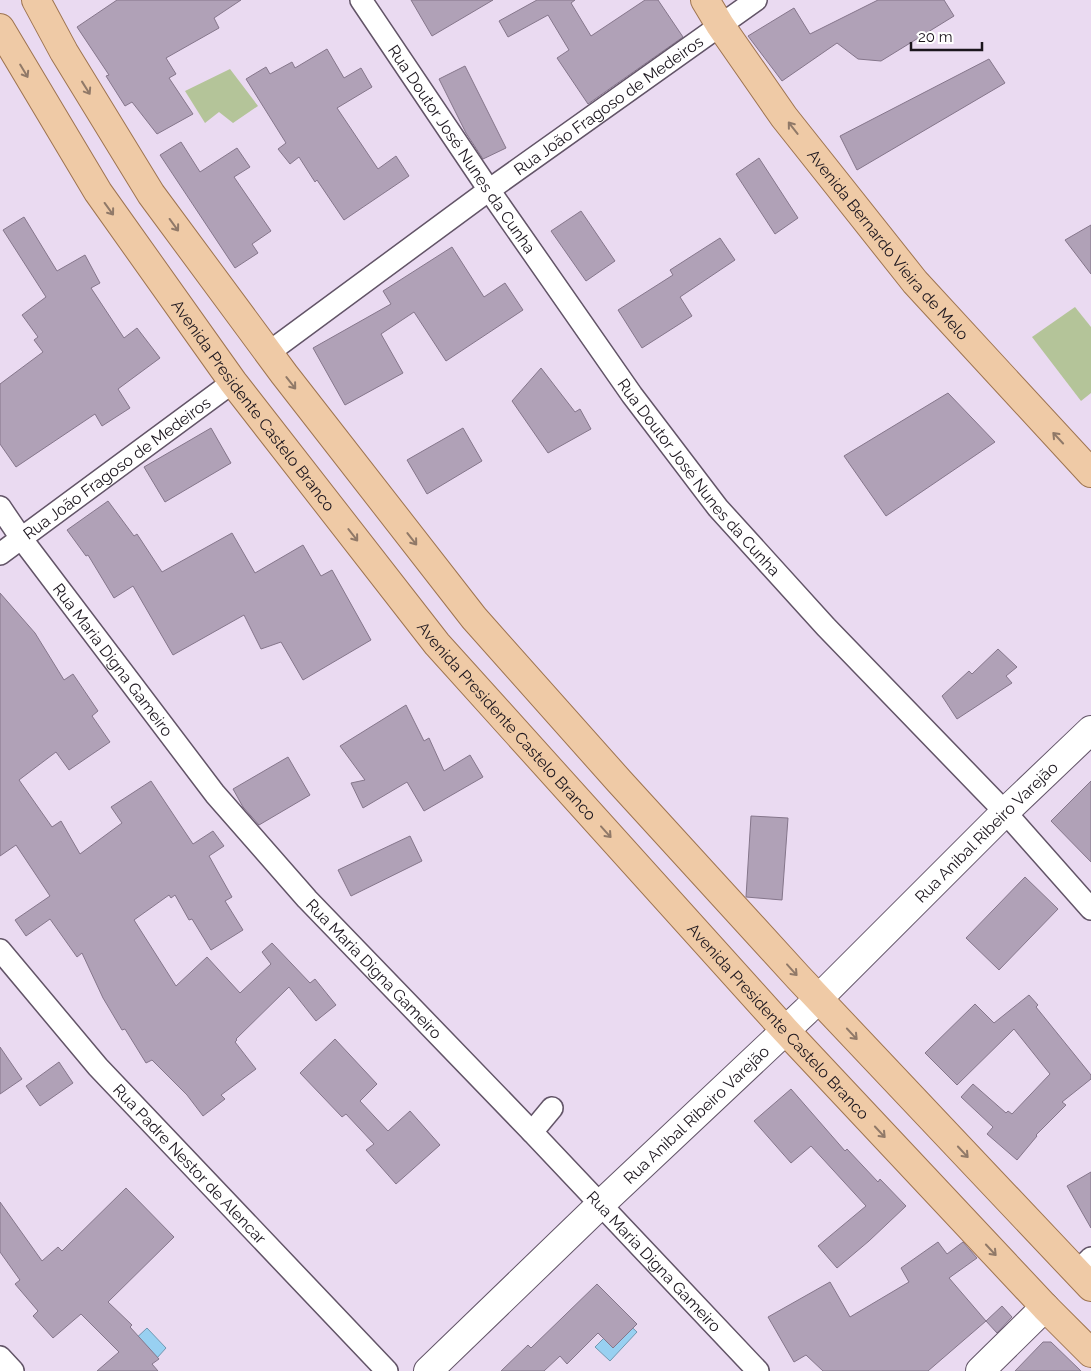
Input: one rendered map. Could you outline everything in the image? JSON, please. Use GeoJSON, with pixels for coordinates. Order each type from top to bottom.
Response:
{"type":"FeatureCollection","features":[{"type":"Feature","properties":{"kind":"main road"},"geometry":{"type":"LineString","coordinates":[[36,0],[64,52],[151,194],[268,353],[474,618],[819,998],[1086,1272]]}},
{"type":"Feature","properties":{"kind":"main road","name":"Avenida Bernardo Vieira de Melo"},"geometry":{"type":"LineString","coordinates":[[705,0],[720,25],[784,117],[915,282],[1091,473]]}},
{"type":"Feature","properties":{"kind":"main road","name":"Avenida Presidente Castelo Branco"},"geometry":{"type":"LineString","coordinates":[[0,28],[98,192],[233,382],[437,644],[785,1030],[1045,1307],[1091,1353]]}},
{"type":"Feature","properties":{"kind":"street","name":"Rua Doutor José Nunes da Cunha"},"geometry":{"type":"LineString","coordinates":[[361,0],[489,190],[632,395],[718,508],[826,627],[1005,812],[1091,909]]}},
{"type":"Feature","properties":{"kind":"street","name":"Rua João Fragoso de Medeiros"},"geometry":{"type":"LineString","coordinates":[[268,353],[489,190],[756,0]]}},
{"type":"Feature","properties":{"kind":"street","name":"Rua João Fragoso de Medeiros"},"geometry":{"type":"LineString","coordinates":[[0,554],[233,382]]}},
{"type":"Feature","properties":{"kind":"street","name":"Rua Maria Digna Gameiro"},"geometry":{"type":"LineString","coordinates":[[0,506],[21,538],[215,794],[307,898],[601,1204],[758,1371]]}},
{"type":"Feature","properties":{"kind":"street","name":"Rua Anibal Ribeiro Varejão"},"geometry":{"type":"LineString","coordinates":[[428,1371],[819,998],[1005,812],[1091,730]]}},
{"type":"Feature","properties":{"kind":"street","name":"Rua Padre Nestor de Alencar"},"geometry":{"type":"LineString","coordinates":[[0,950],[98,1066],[387,1371]]}},
{"type":"Feature","properties":{"kind":"street"},"geometry":{"type":"LineString","coordinates":[[532,1132],[552,1108]]}},
{"type":"Feature","properties":{"kind":"street"},"geometry":{"type":"LineString","coordinates":[[980,1371],[1045,1307]]}},
{"type":"Feature","properties":{"kind":"street"},"geometry":{"type":"LineString","coordinates":[[0,1357],[13,1371]]}},
{"type":"Feature","properties":{"kind":"green space"},"geometry":{"type":"Polygon","coordinates":[[[230,69],[258,106],[233,123],[219,112],[205,123],[185,91],[230,69]]]}},
{"type":"Feature","properties":{"kind":"green space"},"geometry":{"type":"Polygon","coordinates":[[[1075,307],[1091,327],[1091,393],[1081,401],[1032,337],[1075,307]]]}},
{"type":"Feature","properties":{"kind":"water"},"geometry":{"type":"Polygon","coordinates":[[[623,1319],[637,1332],[610,1361],[595,1347],[623,1319]]]}},
{"type":"Feature","properties":{"kind":"water"},"geometry":{"type":"Polygon","coordinates":[[[147,1328],[166,1348],[157,1358],[131,1343],[147,1328]]]}},
{"type":"Feature","properties":{"kind":"building"},"geometry":{"type":"Polygon","coordinates":[[[117,0],[241,0],[214,18],[219,28],[166,58],[176,74],[169,78],[193,114],[157,134],[132,102],[125,106],[106,76],[109,75],[77,27],[117,0]]]}},
{"type":"Feature","properties":{"kind":"building"},"geometry":{"type":"Polygon","coordinates":[[[411,0],[493,0],[432,36],[411,0]]]}},
{"type":"Feature","properties":{"kind":"building"},"geometry":{"type":"Polygon","coordinates":[[[537,0],[575,0],[571,3],[591,36],[645,0],[658,0],[683,37],[588,104],[557,58],[569,50],[548,15],[508,37],[499,21],[537,0]]]}},
{"type":"Feature","properties":{"kind":"building"},"geometry":{"type":"Polygon","coordinates":[[[878,0],[944,0],[954,16],[881,61],[858,59],[837,43],[782,81],[748,36],[794,8],[810,34],[878,0]]]}},
{"type":"Feature","properties":{"kind":"building"},"geometry":{"type":"Polygon","coordinates":[[[327,49],[344,78],[361,68],[372,87],[337,108],[378,169],[396,156],[409,176],[344,220],[317,180],[315,182],[299,157],[290,164],[278,149],[286,143],[246,79],[266,67],[270,74],[292,62],[295,68],[327,49]]]}},
{"type":"Feature","properties":{"kind":"building"},"geometry":{"type":"Polygon","coordinates":[[[989,59],[1005,83],[857,170],[840,136],[989,59]]]}},
{"type":"Feature","properties":{"kind":"building"},"geometry":{"type":"Polygon","coordinates":[[[465,66],[506,148],[483,159],[466,133],[439,79],[465,66]]]}},
{"type":"Feature","properties":{"kind":"building"},"geometry":{"type":"Polygon","coordinates":[[[181,142],[200,172],[237,148],[250,167],[234,177],[271,231],[252,244],[258,253],[235,268],[160,155],[181,142]]]}},
{"type":"Feature","properties":{"kind":"building"},"geometry":{"type":"Polygon","coordinates":[[[759,158],[798,218],[775,234],[736,174],[759,158]]]}},
{"type":"Feature","properties":{"kind":"building"},"geometry":{"type":"Polygon","coordinates":[[[581,211],[615,261],[586,281],[551,231],[581,211]]]}},
{"type":"Feature","properties":{"kind":"building"},"geometry":{"type":"Polygon","coordinates":[[[24,217],[57,271],[85,255],[100,283],[91,288],[124,338],[137,328],[160,358],[118,389],[130,408],[102,426],[95,414],[16,467],[0,444],[0,384],[43,352],[34,340],[38,337],[22,315],[46,297],[3,230],[24,217]]]}},
{"type":"Feature","properties":{"kind":"building"},"geometry":{"type":"Polygon","coordinates":[[[1091,225],[1091,274],[1065,240],[1091,225]]]}},
{"type":"Feature","properties":{"kind":"building"},"geometry":{"type":"Polygon","coordinates":[[[720,238],[735,260],[680,297],[692,316],[642,348],[618,310],[673,275],[670,270],[720,238]]]}},
{"type":"Feature","properties":{"kind":"building"},"geometry":{"type":"Polygon","coordinates":[[[452,247],[484,297],[505,283],[523,310],[446,361],[414,312],[381,334],[403,373],[345,405],[313,348],[391,304],[383,291],[452,247]]]}},
{"type":"Feature","properties":{"kind":"building"},"geometry":{"type":"Polygon","coordinates":[[[541,368],[575,412],[580,409],[591,429],[548,453],[512,401],[541,368]]]}},
{"type":"Feature","properties":{"kind":"building"},"geometry":{"type":"Polygon","coordinates":[[[948,393],[995,442],[886,516],[844,456],[948,393]]]}},
{"type":"Feature","properties":{"kind":"building"},"geometry":{"type":"Polygon","coordinates":[[[211,428],[231,463],[165,502],[144,467],[211,428]]]}},
{"type":"Feature","properties":{"kind":"building"},"geometry":{"type":"Polygon","coordinates":[[[463,428],[482,461],[427,494],[407,460],[463,428]]]}},
{"type":"Feature","properties":{"kind":"building"},"geometry":{"type":"Polygon","coordinates":[[[108,501],[134,536],[137,534],[162,572],[232,533],[255,573],[303,545],[321,576],[332,570],[371,640],[303,680],[281,642],[261,649],[244,615],[173,655],[133,586],[114,598],[88,555],[86,556],[67,530],[108,501]]]}},
{"type":"Feature","properties":{"kind":"building"},"geometry":{"type":"Polygon","coordinates":[[[0,593],[35,633],[64,680],[73,674],[98,711],[92,716],[110,742],[69,770],[56,752],[19,780],[52,827],[61,821],[80,854],[122,823],[111,807],[151,781],[193,844],[213,831],[224,846],[209,856],[232,897],[225,901],[243,930],[211,950],[192,919],[189,920],[175,895],[171,898],[169,895],[134,920],[176,986],[207,957],[240,993],[271,964],[262,952],[272,943],[310,983],[315,979],[336,1005],[316,1021],[289,987],[236,1039],[235,1042],[256,1069],[221,1095],[225,1099],[203,1116],[187,1095],[152,1060],[146,1063],[125,1029],[122,1030],[103,998],[82,953],[77,957],[50,919],[26,936],[15,920],[50,896],[16,845],[0,856],[0,593]]]}},
{"type":"Feature","properties":{"kind":"building"},"geometry":{"type":"Polygon","coordinates":[[[998,649],[1017,667],[1006,676],[1012,683],[957,719],[942,696],[969,671],[972,674],[998,649]]]}},
{"type":"Feature","properties":{"kind":"building"},"geometry":{"type":"Polygon","coordinates":[[[406,705],[424,741],[429,738],[444,771],[470,755],[483,777],[424,811],[407,782],[363,808],[351,783],[365,780],[340,746],[406,705]]]}},
{"type":"Feature","properties":{"kind":"building"},"geometry":{"type":"Polygon","coordinates":[[[288,757],[310,795],[259,825],[243,807],[233,789],[288,757]]]}},
{"type":"Feature","properties":{"kind":"building"},"geometry":{"type":"Polygon","coordinates":[[[1091,781],[1091,862],[1051,821],[1091,781]]]}},
{"type":"Feature","properties":{"kind":"building"},"geometry":{"type":"Polygon","coordinates":[[[751,816],[788,818],[782,900],[746,897],[751,816]]]}},
{"type":"Feature","properties":{"kind":"building"},"geometry":{"type":"Polygon","coordinates":[[[410,836],[422,861],[351,896],[338,870],[410,836]]]}},
{"type":"Feature","properties":{"kind":"building"},"geometry":{"type":"Polygon","coordinates":[[[1025,877],[1058,909],[999,970],[966,938],[1025,877]]]}},
{"type":"Feature","properties":{"kind":"building"},"geometry":{"type":"Polygon","coordinates":[[[1029,995],[1038,1005],[1036,1007],[1091,1075],[1091,1079],[1062,1102],[1066,1105],[1036,1135],[1017,1160],[987,1134],[993,1127],[961,1097],[973,1084],[1006,1113],[1008,1111],[1012,1114],[1050,1074],[1014,1029],[957,1085],[925,1053],[975,1004],[994,1023],[1029,995]]]}},
{"type":"Feature","properties":{"kind":"building"},"geometry":{"type":"Polygon","coordinates":[[[335,1039],[377,1084],[360,1101],[388,1131],[410,1111],[440,1145],[396,1184],[366,1150],[374,1144],[346,1114],[342,1117],[300,1073],[335,1039]]]}},
{"type":"Feature","properties":{"kind":"building"},"geometry":{"type":"Polygon","coordinates":[[[0,1047],[22,1079],[0,1094],[0,1047]]]}},
{"type":"Feature","properties":{"kind":"building"},"geometry":{"type":"Polygon","coordinates":[[[59,1062],[73,1083],[40,1106],[26,1086],[59,1062]]]}},
{"type":"Feature","properties":{"kind":"building"},"geometry":{"type":"Polygon","coordinates":[[[791,1089],[845,1151],[847,1149],[878,1182],[880,1179],[906,1206],[837,1268],[818,1246],[866,1206],[811,1146],[791,1163],[754,1121],[791,1089]]]}},
{"type":"Feature","properties":{"kind":"building"},"geometry":{"type":"Polygon","coordinates":[[[1091,1172],[1091,1228],[1067,1186],[1091,1172]]]}},
{"type":"Feature","properties":{"kind":"building"},"geometry":{"type":"Polygon","coordinates":[[[126,1188],[174,1237],[108,1302],[132,1325],[130,1327],[159,1359],[152,1364],[158,1371],[97,1371],[119,1352],[81,1314],[53,1338],[33,1316],[38,1311],[15,1284],[20,1280],[0,1252],[0,1202],[42,1261],[58,1247],[62,1251],[126,1188]]]}},
{"type":"Feature","properties":{"kind":"building"},"geometry":{"type":"Polygon","coordinates":[[[938,1242],[947,1254],[963,1242],[977,1258],[949,1278],[986,1321],[928,1371],[823,1371],[806,1355],[794,1362],[768,1317],[830,1282],[850,1317],[909,1282],[901,1268],[938,1242]]]}},
{"type":"Feature","properties":{"kind":"building"},"geometry":{"type":"Polygon","coordinates":[[[597,1284],[637,1324],[613,1348],[598,1333],[567,1364],[560,1356],[544,1371],[501,1371],[528,1345],[531,1348],[597,1284]]]}},
{"type":"Feature","properties":{"kind":"building"},"geometry":{"type":"Polygon","coordinates":[[[1002,1306],[1012,1317],[997,1333],[986,1321],[1002,1306]]]}},
{"type":"Feature","properties":{"kind":"building"},"geometry":{"type":"Polygon","coordinates":[[[1043,1342],[1051,1342],[1081,1371],[1015,1371],[1043,1342]]]}}]}
